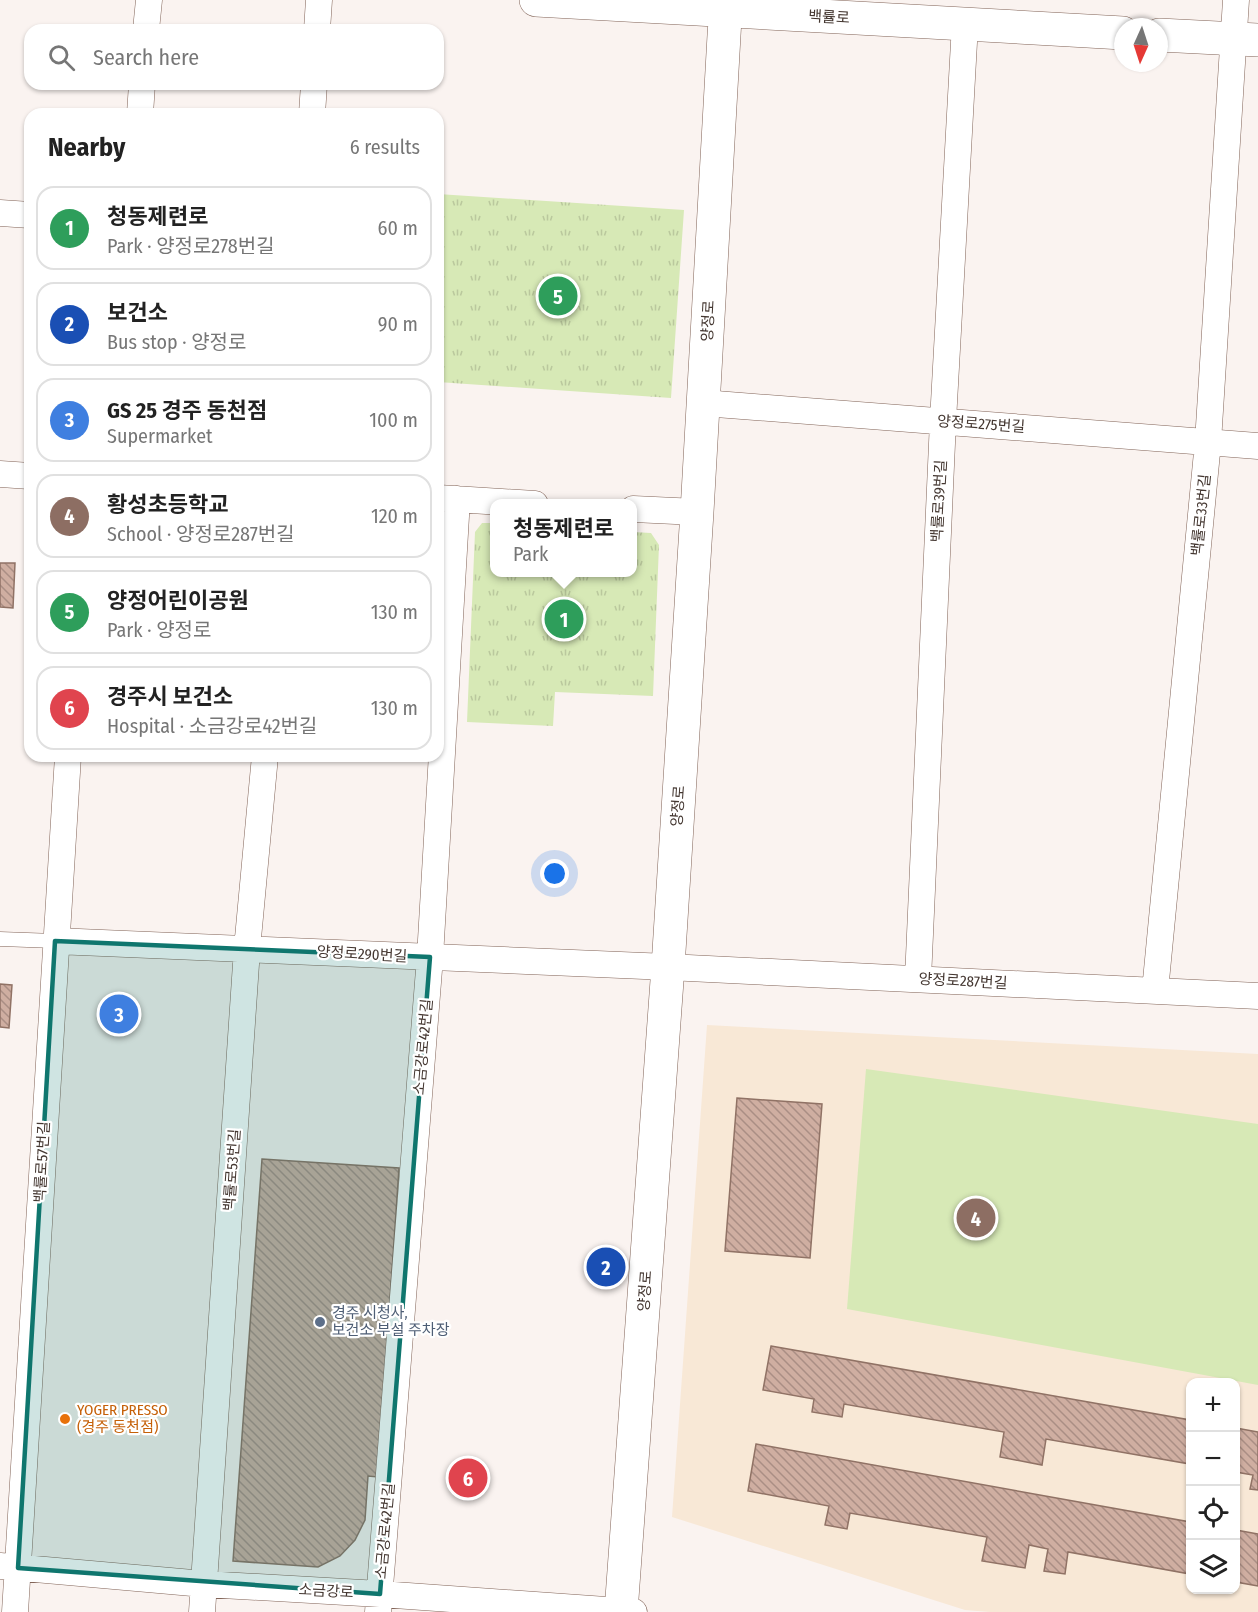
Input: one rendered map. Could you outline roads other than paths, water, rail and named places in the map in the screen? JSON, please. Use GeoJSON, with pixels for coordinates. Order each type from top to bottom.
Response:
{"type":"FeatureCollection","features":[{"type":"Feature","properties":{"kind":"street"},"geometry":{"type":"LineString","coordinates":[[147,24],[149,0]]}},
{"type":"Feature","properties":{"kind":"street"},"geometry":{"type":"LineString","coordinates":[[317,24],[319,0]]}},
{"type":"Feature","properties":{"kind":"street","name":"백률로"},"geometry":{"type":"LineString","coordinates":[[536,0],[725,6],[1114,32]]}},
{"type":"Feature","properties":{"kind":"street","name":"백률로33번길"},"geometry":{"type":"LineString","coordinates":[[1155,991],[1246,40],[1236,0]]}},
{"type":"Feature","properties":{"kind":"street","name":"양정로"},"geometry":{"type":"LineString","coordinates":[[626,1612],[697,512],[725,6]]}},
{"type":"Feature","properties":{"kind":"street","name":"백률로39번길"},"geometry":{"type":"LineString","coordinates":[[918,979],[943,421],[964,24]]}},
{"type":"Feature","properties":{"kind":"street"},"geometry":{"type":"LineString","coordinates":[[1168,36],[1246,40]]}},
{"type":"Feature","properties":{"kind":"street"},"geometry":{"type":"LineString","coordinates":[[140,108],[142,90]]}},
{"type":"Feature","properties":{"kind":"street"},"geometry":{"type":"LineString","coordinates":[[312,108],[314,90]]}},
{"type":"Feature","properties":{"kind":"street"},"geometry":{"type":"LineString","coordinates":[[0,213],[24,215]]}},
{"type":"Feature","properties":{"kind":"street","name":"양정로275번길"},"geometry":{"type":"LineString","coordinates":[[703,403],[1258,446]]}},
{"type":"Feature","properties":{"kind":"street"},"geometry":{"type":"LineString","coordinates":[[0,474],[24,476]]}},
{"type":"Feature","properties":{"kind":"street"},"geometry":{"type":"LineString","coordinates":[[448,499],[490,501]]}},
{"type":"Feature","properties":{"kind":"street","name":"소금강로42번길"},"geometry":{"type":"LineString","coordinates":[[444,601],[448,499]]}},
{"type":"Feature","properties":{"kind":"street"},"geometry":{"type":"LineString","coordinates":[[637,509],[697,512]]}},
{"type":"Feature","properties":{"kind":"street","name":"백률로57번길"},"geometry":{"type":"LineString","coordinates":[[9,1567],[68,762]]}},
{"type":"Feature","properties":{"kind":"street","name":"백률로53번길"},"geometry":{"type":"LineString","coordinates":[[202,1612],[247,949],[264,762]]}},
{"type":"Feature","properties":{"kind":"street","name":"소금강로42번길"},"geometry":{"type":"LineString","coordinates":[[379,1603],[430,957],[438,762]]}},
{"type":"Feature","properties":{"kind":"street","name":"양정로290번길"},"geometry":{"type":"LineString","coordinates":[[56,941],[668,967]]}},
{"type":"Feature","properties":{"kind":"street","name":"양정로287번길"},"geometry":{"type":"LineString","coordinates":[[668,967],[1258,996]]}},
{"type":"Feature","properties":{"kind":"street"},"geometry":{"type":"LineString","coordinates":[[9,1567],[15,1612]]}},
{"type":"Feature","properties":{"kind":"street","name":"소금강로"},"geometry":{"type":"LineString","coordinates":[[9,1567],[204,1584],[379,1603],[626,1612]]}},
{"type":"Feature","properties":{"kind":"lane"},"geometry":{"type":"LineString","coordinates":[[0,939],[56,941]]}},
{"type":"Feature","properties":{"kind":"place","name":"양정어린이공원"},"geometry":{"type":"Point","coordinates":[558,296]}},
{"type":"Feature","properties":{"kind":"place","name":"청동제련로"},"geometry":{"type":"Point","coordinates":[564,619]}},
{"type":"Feature","properties":{"kind":"place","name":"GS 25 경주 동천점"},"geometry":{"type":"Point","coordinates":[119,1014]}},
{"type":"Feature","properties":{"kind":"place","name":"황성초등학교"},"geometry":{"type":"Point","coordinates":[976,1218]}},
{"type":"Feature","properties":{"kind":"place","name":"보건소"},"geometry":{"type":"Point","coordinates":[606,1267]}},
{"type":"Feature","properties":{"kind":"place","name":"경주 시청사, 보건소 부설 주차장"},"geometry":{"type":"Point","coordinates":[320,1322]}},
{"type":"Feature","properties":{"kind":"place","name":"YOGER PRESSO (경주 동천점)"},"geometry":{"type":"Point","coordinates":[65,1419]}},
{"type":"Feature","properties":{"kind":"place","name":"경주시 보건소"},"geometry":{"type":"Point","coordinates":[468,1478]}}]}
